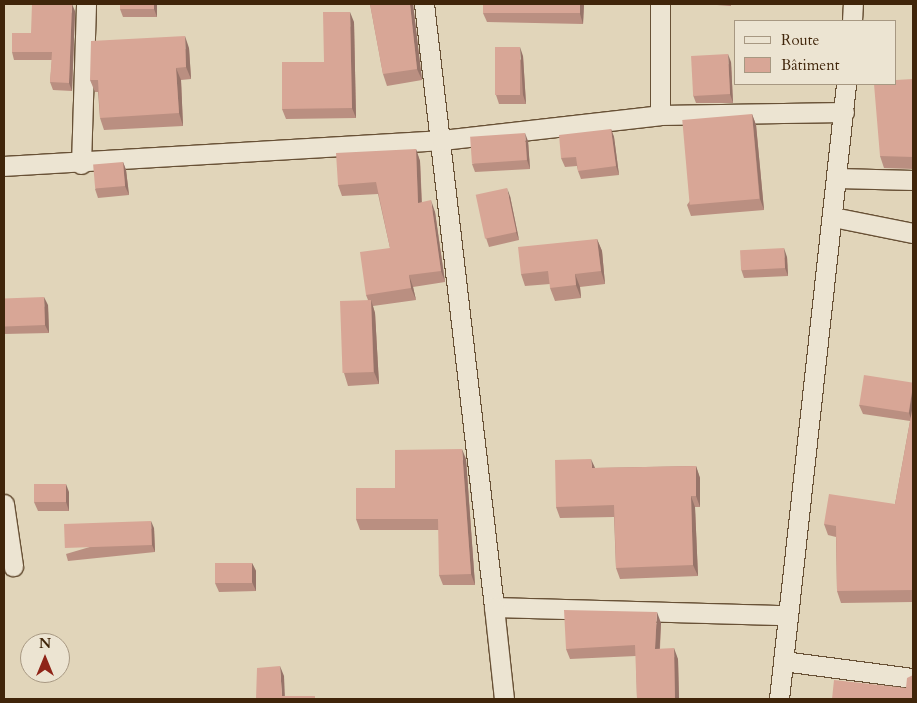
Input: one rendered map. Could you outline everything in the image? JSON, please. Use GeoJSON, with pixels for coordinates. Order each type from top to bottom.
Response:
{"type":"FeatureCollection","features":[{"type":"Feature","properties":{"kind":"street"},"geometry":{"type":"LineString","coordinates":[[81,164],[86,4]]}},
{"type":"Feature","properties":{"kind":"street"},"geometry":{"type":"LineString","coordinates":[[424,4],[442,140],[504,699]]}},
{"type":"Feature","properties":{"kind":"street"},"geometry":{"type":"LineString","coordinates":[[660,4],[660,115]]}},
{"type":"Feature","properties":{"kind":"street"},"geometry":{"type":"LineString","coordinates":[[852,20],[853,4]]}},
{"type":"Feature","properties":{"kind":"street"},"geometry":{"type":"LineString","coordinates":[[779,699],[786,615],[833,217],[846,85]]}},
{"type":"Feature","properties":{"kind":"street"},"geometry":{"type":"LineString","coordinates":[[4,166],[81,164],[442,140],[660,115],[844,112]]}},
{"type":"Feature","properties":{"kind":"street"},"geometry":{"type":"LineString","coordinates":[[837,178],[913,180]]}},
{"type":"Feature","properties":{"kind":"street"},"geometry":{"type":"LineString","coordinates":[[833,217],[913,233]]}},
{"type":"Feature","properties":{"kind":"street"},"geometry":{"type":"LineString","coordinates":[[4,504],[13,566]]}},
{"type":"Feature","properties":{"kind":"street"},"geometry":{"type":"LineString","coordinates":[[494,607],[786,615]]}},
{"type":"Feature","properties":{"kind":"street"},"geometry":{"type":"LineString","coordinates":[[783,661],[913,678]]}},
{"type":"Feature","properties":{"kind":"building"},"geometry":{"type":"Polygon","coordinates":[[[32,4],[72,4],[69,83],[50,82],[52,52],[12,52],[12,33],[31,33],[32,4]]]}},
{"type":"Feature","properties":{"kind":"building"},"geometry":{"type":"Polygon","coordinates":[[[120,4],[154,4],[154,9],[120,9],[120,4]]]}},
{"type":"Feature","properties":{"kind":"building"},"geometry":{"type":"Polygon","coordinates":[[[370,4],[410,4],[417,69],[383,74],[370,4]]]}},
{"type":"Feature","properties":{"kind":"building"},"geometry":{"type":"Polygon","coordinates":[[[483,4],[580,4],[580,13],[483,13],[483,4]]]}},
{"type":"Feature","properties":{"kind":"building"},"geometry":{"type":"Polygon","coordinates":[[[323,12],[350,12],[352,108],[282,109],[282,62],[324,62],[323,12]]]}},
{"type":"Feature","properties":{"kind":"building"},"geometry":{"type":"Polygon","coordinates":[[[185,36],[186,67],[176,68],[179,113],[100,118],[98,80],[90,80],[91,41],[185,36]]]}},
{"type":"Feature","properties":{"kind":"building"},"geometry":{"type":"Polygon","coordinates":[[[495,47],[520,47],[520,95],[495,95],[495,47]]]}},
{"type":"Feature","properties":{"kind":"building"},"geometry":{"type":"Polygon","coordinates":[[[728,54],[730,94],[693,96],[691,56],[728,54]]]}},
{"type":"Feature","properties":{"kind":"building"},"geometry":{"type":"Polygon","coordinates":[[[913,79],[913,157],[880,156],[874,85],[897,85],[897,80],[913,79]]]}},
{"type":"Feature","properties":{"kind":"building"},"geometry":{"type":"Polygon","coordinates":[[[752,114],[759,199],[690,205],[682,120],[752,114]]]}},
{"type":"Feature","properties":{"kind":"building"},"geometry":{"type":"Polygon","coordinates":[[[611,129],[616,166],[578,171],[576,157],[561,158],[559,135],[611,129]]]}},
{"type":"Feature","properties":{"kind":"building"},"geometry":{"type":"Polygon","coordinates":[[[525,133],[527,160],[472,164],[470,137],[525,133]]]}},
{"type":"Feature","properties":{"kind":"building"},"geometry":{"type":"Polygon","coordinates":[[[416,149],[418,203],[431,200],[441,271],[409,275],[411,288],[366,295],[360,252],[390,248],[376,182],[338,185],[336,153],[416,149]]]}},
{"type":"Feature","properties":{"kind":"building"},"geometry":{"type":"Polygon","coordinates":[[[123,162],[125,186],[95,189],[93,165],[123,162]]]}},
{"type":"Feature","properties":{"kind":"building"},"geometry":{"type":"Polygon","coordinates":[[[507,188],[516,232],[485,239],[476,195],[507,188]]]}},
{"type":"Feature","properties":{"kind":"building"},"geometry":{"type":"Polygon","coordinates":[[[597,239],[601,271],[575,274],[576,285],[550,288],[548,271],[521,274],[518,247],[597,239]]]}},
{"type":"Feature","properties":{"kind":"building"},"geometry":{"type":"Polygon","coordinates":[[[784,248],[785,268],[741,270],[740,250],[784,248]]]}},
{"type":"Feature","properties":{"kind":"building"},"geometry":{"type":"Polygon","coordinates":[[[44,297],[45,325],[5,326],[4,298],[44,297]]]}},
{"type":"Feature","properties":{"kind":"building"},"geometry":{"type":"Polygon","coordinates":[[[371,300],[374,372],[343,373],[340,301],[371,300]]]}},
{"type":"Feature","properties":{"kind":"building"},"geometry":{"type":"Polygon","coordinates":[[[864,375],[913,383],[909,412],[859,405],[864,375]]]}},
{"type":"Feature","properties":{"kind":"building"},"geometry":{"type":"Polygon","coordinates":[[[913,405],[913,590],[837,591],[836,526],[824,524],[829,494],[895,504],[913,405]]]}},
{"type":"Feature","properties":{"kind":"building"},"geometry":{"type":"Polygon","coordinates":[[[462,449],[471,574],[439,575],[438,519],[356,519],[356,488],[395,488],[395,450],[462,449]]]}},
{"type":"Feature","properties":{"kind":"building"},"geometry":{"type":"Polygon","coordinates":[[[591,459],[592,468],[696,466],[696,496],[691,496],[693,565],[616,568],[614,505],[556,507],[555,460],[591,459]]]}},
{"type":"Feature","properties":{"kind":"building"},"geometry":{"type":"Polygon","coordinates":[[[34,484],[66,484],[66,502],[34,502],[34,484]]]}},
{"type":"Feature","properties":{"kind":"building"},"geometry":{"type":"Polygon","coordinates":[[[151,521],[152,545],[65,548],[64,524],[151,521]]]}},
{"type":"Feature","properties":{"kind":"building"},"geometry":{"type":"Polygon","coordinates":[[[215,563],[252,563],[252,583],[215,583],[215,563]]]}},
{"type":"Feature","properties":{"kind":"building"},"geometry":{"type":"Polygon","coordinates":[[[564,610],[657,612],[655,649],[674,648],[675,699],[637,699],[635,645],[566,649],[564,610]]]}},
{"type":"Feature","properties":{"kind":"building"},"geometry":{"type":"Polygon","coordinates":[[[280,666],[282,696],[315,696],[315,699],[256,699],[257,668],[280,666]]]}},
{"type":"Feature","properties":{"kind":"building"},"geometry":{"type":"Polygon","coordinates":[[[913,675],[913,699],[832,699],[834,680],[906,688],[907,678],[913,675]]]}}]}
